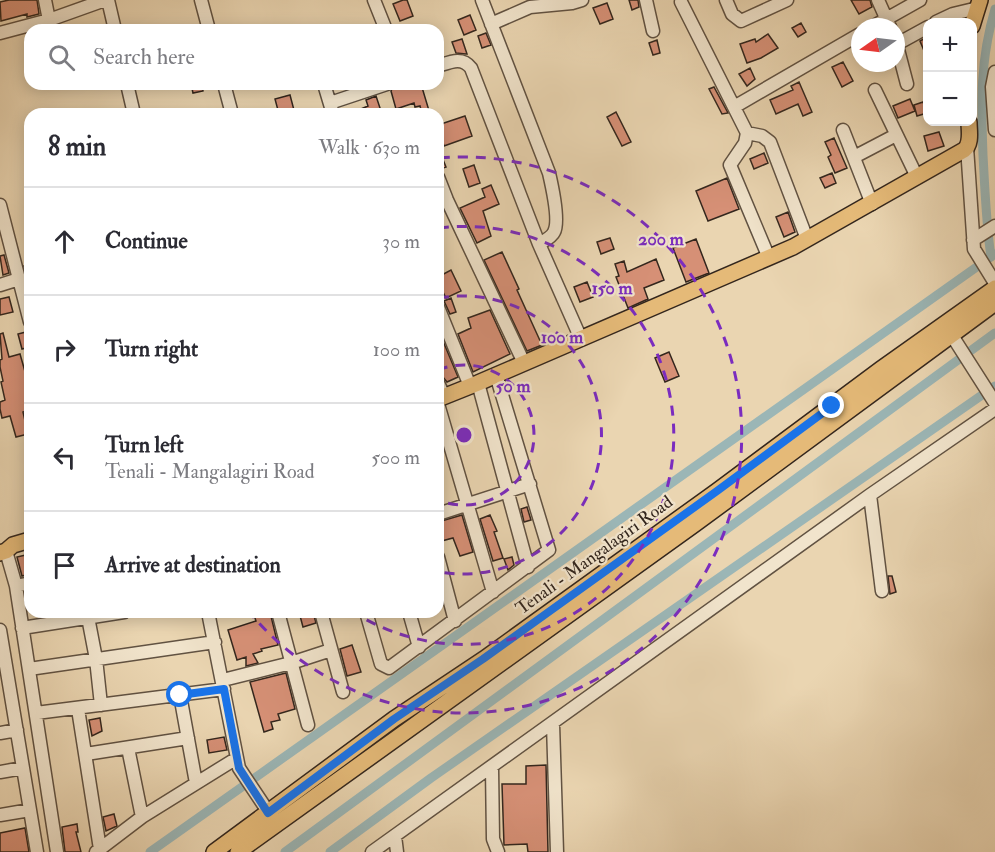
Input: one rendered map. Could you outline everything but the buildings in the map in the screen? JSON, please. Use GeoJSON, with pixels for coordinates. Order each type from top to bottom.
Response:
{"type":"FeatureCollection","features":[{"type":"Feature","properties":{"kind":"main road"},"geometry":{"type":"LineString","coordinates":[[444,395],[474,385],[769,258],[807,239],[872,204],[967,147],[969,126]]}},
{"type":"Feature","properties":{"kind":"main road","name":"Tenali - Mangalagiri Road"},"geometry":{"type":"LineString","coordinates":[[214,852],[269,814],[394,719],[483,659],[717,491],[994,283]]}},
{"type":"Feature","properties":{"kind":"main road"},"geometry":{"type":"LineString","coordinates":[[238,852],[269,814],[695,524],[954,339],[995,303]]}},
{"type":"Feature","properties":{"kind":"main road"},"geometry":{"type":"LineString","coordinates":[[5,548],[24,542]]}},
{"type":"Feature","properties":{"kind":"street"},"geometry":{"type":"LineString","coordinates":[[45,0],[49,20]]}},
{"type":"Feature","properties":{"kind":"street"},"geometry":{"type":"LineString","coordinates":[[34,24],[106,0],[113,24]]}},
{"type":"Feature","properties":{"kind":"street"},"geometry":{"type":"LineString","coordinates":[[201,0],[207,24]]}},
{"type":"Feature","properties":{"kind":"street"},"geometry":{"type":"LineString","coordinates":[[374,0],[384,24]]}},
{"type":"Feature","properties":{"kind":"street"},"geometry":{"type":"LineString","coordinates":[[482,0],[548,168],[554,191],[555,228],[552,235],[539,244]]}},
{"type":"Feature","properties":{"kind":"street"},"geometry":{"type":"LineString","coordinates":[[491,24],[530,7],[582,0]]}},
{"type":"Feature","properties":{"kind":"street"},"geometry":{"type":"LineString","coordinates":[[646,0],[653,31]]}},
{"type":"Feature","properties":{"kind":"street"},"geometry":{"type":"LineString","coordinates":[[726,0],[732,14],[741,21],[764,5],[787,0]]}},
{"type":"Feature","properties":{"kind":"street"},"geometry":{"type":"LineString","coordinates":[[878,0],[886,18]]}},
{"type":"Feature","properties":{"kind":"street"},"geometry":{"type":"LineString","coordinates":[[895,18],[920,0]]}},
{"type":"Feature","properties":{"kind":"street"},"geometry":{"type":"LineString","coordinates":[[681,2],[747,133],[745,142],[730,165],[769,258]]}},
{"type":"Feature","properties":{"kind":"street"},"geometry":{"type":"LineString","coordinates":[[944,18],[979,4]]}},
{"type":"Feature","properties":{"kind":"street"},"geometry":{"type":"LineString","coordinates":[[0,33],[24,27]]}},
{"type":"Feature","properties":{"kind":"street"},"geometry":{"type":"LineString","coordinates":[[905,38],[923,29]]}},
{"type":"Feature","properties":{"kind":"street"},"geometry":{"type":"LineString","coordinates":[[734,107],[851,39]]}},
{"type":"Feature","properties":{"kind":"street"},"geometry":{"type":"LineString","coordinates":[[444,64],[461,60],[471,69],[539,244],[581,339]]}},
{"type":"Feature","properties":{"kind":"street"},"geometry":{"type":"LineString","coordinates":[[904,72],[907,84]]}},
{"type":"Feature","properties":{"kind":"street"},"geometry":{"type":"LineString","coordinates":[[995,72],[992,87],[995,130]]}},
{"type":"Feature","properties":{"kind":"street"},"geometry":{"type":"LineString","coordinates":[[128,90],[133,108]]}},
{"type":"Feature","properties":{"kind":"street"},"geometry":{"type":"LineString","coordinates":[[226,90],[230,108]]}},
{"type":"Feature","properties":{"kind":"street"},"geometry":{"type":"LineString","coordinates":[[326,90],[331,108],[373,90]]}},
{"type":"Feature","properties":{"kind":"street"},"geometry":{"type":"LineString","coordinates":[[874,90],[917,177]]}},
{"type":"Feature","properties":{"kind":"street"},"geometry":{"type":"LineString","coordinates":[[843,130],[872,204]]}},
{"type":"Feature","properties":{"kind":"street"},"geometry":{"type":"LineString","coordinates":[[747,133],[762,136],[770,142],[807,239]]}},
{"type":"Feature","properties":{"kind":"street"},"geometry":{"type":"LineString","coordinates":[[854,157],[896,135]]}},
{"type":"Feature","properties":{"kind":"street"},"geometry":{"type":"LineString","coordinates":[[967,147],[976,255],[994,283]]}},
{"type":"Feature","properties":{"kind":"street"},"geometry":{"type":"LineString","coordinates":[[0,205],[24,299]]}},
{"type":"Feature","properties":{"kind":"street"},"geometry":{"type":"LineString","coordinates":[[444,205],[524,363]]}},
{"type":"Feature","properties":{"kind":"street"},"geometry":{"type":"LineString","coordinates":[[974,240],[995,226]]}},
{"type":"Feature","properties":{"kind":"street"},"geometry":{"type":"LineString","coordinates":[[0,285],[19,279]]}},
{"type":"Feature","properties":{"kind":"street"},"geometry":{"type":"LineString","coordinates":[[444,320],[474,385],[528,567]]}},
{"type":"Feature","properties":{"kind":"street"},"geometry":{"type":"LineString","coordinates":[[372,852],[492,768],[994,404],[954,339]]}},
{"type":"Feature","properties":{"kind":"street"},"geometry":{"type":"LineString","coordinates":[[368,618],[381,664],[384,668],[393,666],[547,553],[549,546],[496,375]]}},
{"type":"Feature","properties":{"kind":"street"},"geometry":{"type":"LineString","coordinates":[[444,411],[493,592]]}},
{"type":"Feature","properties":{"kind":"street"},"geometry":{"type":"LineString","coordinates":[[444,512],[530,484]]}},
{"type":"Feature","properties":{"kind":"street"},"geometry":{"type":"LineString","coordinates":[[870,495],[882,591]]}},
{"type":"Feature","properties":{"kind":"street"},"geometry":{"type":"LineString","coordinates":[[5,548],[16,586],[57,852]]}},
{"type":"Feature","properties":{"kind":"street"},"geometry":{"type":"LineString","coordinates":[[444,580],[455,621]]}},
{"type":"Feature","properties":{"kind":"street"},"geometry":{"type":"LineString","coordinates":[[16,586],[24,584]]}},
{"type":"Feature","properties":{"kind":"street"},"geometry":{"type":"LineString","coordinates":[[22,628],[72,618]]}},
{"type":"Feature","properties":{"kind":"street"},"geometry":{"type":"LineString","coordinates":[[88,618],[96,659],[101,705]]}},
{"type":"Feature","properties":{"kind":"street"},"geometry":{"type":"LineString","coordinates":[[209,618],[237,758],[242,774],[269,814]]}},
{"type":"Feature","properties":{"kind":"street"},"geometry":{"type":"LineString","coordinates":[[280,618],[308,724]]}},
{"type":"Feature","properties":{"kind":"street"},"geometry":{"type":"LineString","coordinates":[[323,618],[343,692]]}},
{"type":"Feature","properties":{"kind":"street"},"geometry":{"type":"LineString","coordinates":[[411,618],[419,647]]}},
{"type":"Feature","properties":{"kind":"street"},"geometry":{"type":"LineString","coordinates":[[0,630],[5,693],[17,730],[37,852]]}},
{"type":"Feature","properties":{"kind":"street"},"geometry":{"type":"LineString","coordinates":[[29,669],[215,642]]}},
{"type":"Feature","properties":{"kind":"street"},"geometry":{"type":"LineString","coordinates":[[36,713],[180,695],[331,650]]}},
{"type":"Feature","properties":{"kind":"street"},"geometry":{"type":"LineString","coordinates":[[180,695],[196,783]]}},
{"type":"Feature","properties":{"kind":"street"},"geometry":{"type":"LineString","coordinates":[[78,709],[98,850],[142,817],[237,758]]}},
{"type":"Feature","properties":{"kind":"street"},"geometry":{"type":"LineString","coordinates":[[553,724],[558,852]]}},
{"type":"Feature","properties":{"kind":"street"},"geometry":{"type":"LineString","coordinates":[[0,733],[17,730]]}},
{"type":"Feature","properties":{"kind":"street"},"geometry":{"type":"LineString","coordinates":[[86,754],[188,738]]}},
{"type":"Feature","properties":{"kind":"street"},"geometry":{"type":"LineString","coordinates":[[128,748],[142,817]]}},
{"type":"Feature","properties":{"kind":"street"},"geometry":{"type":"LineString","coordinates":[[0,772],[23,768]]}},
{"type":"Feature","properties":{"kind":"street"},"geometry":{"type":"LineString","coordinates":[[492,768],[493,839],[498,852]]}},
{"type":"Feature","properties":{"kind":"street"},"geometry":{"type":"LineString","coordinates":[[0,815],[30,810]]}},
{"type":"Feature","properties":{"kind":"street"},"geometry":{"type":"LineString","coordinates":[[395,836],[397,852]]}},
{"type":"Feature","properties":{"kind":"waterway"},"geometry":{"type":"LineString","coordinates":[[991,257],[985,194],[982,99],[984,64],[995,9]]}},
{"type":"Feature","properties":{"kind":"waterway"},"geometry":{"type":"LineString","coordinates":[[150,852],[995,254]]}},
{"type":"Feature","properties":{"kind":"waterway"},"geometry":{"type":"LineString","coordinates":[[285,852],[995,333]]}},
{"type":"Feature","properties":{"kind":"waterway"},"geometry":{"type":"LineString","coordinates":[[330,852],[431,778],[995,386]]}},
{"type":"Feature","properties":{"kind":"route"},"geometry":{"type":"LineString","coordinates":[[180,695],[224,689],[239,768],[268,813],[394,719],[483,659],[832,406]]}}]}
